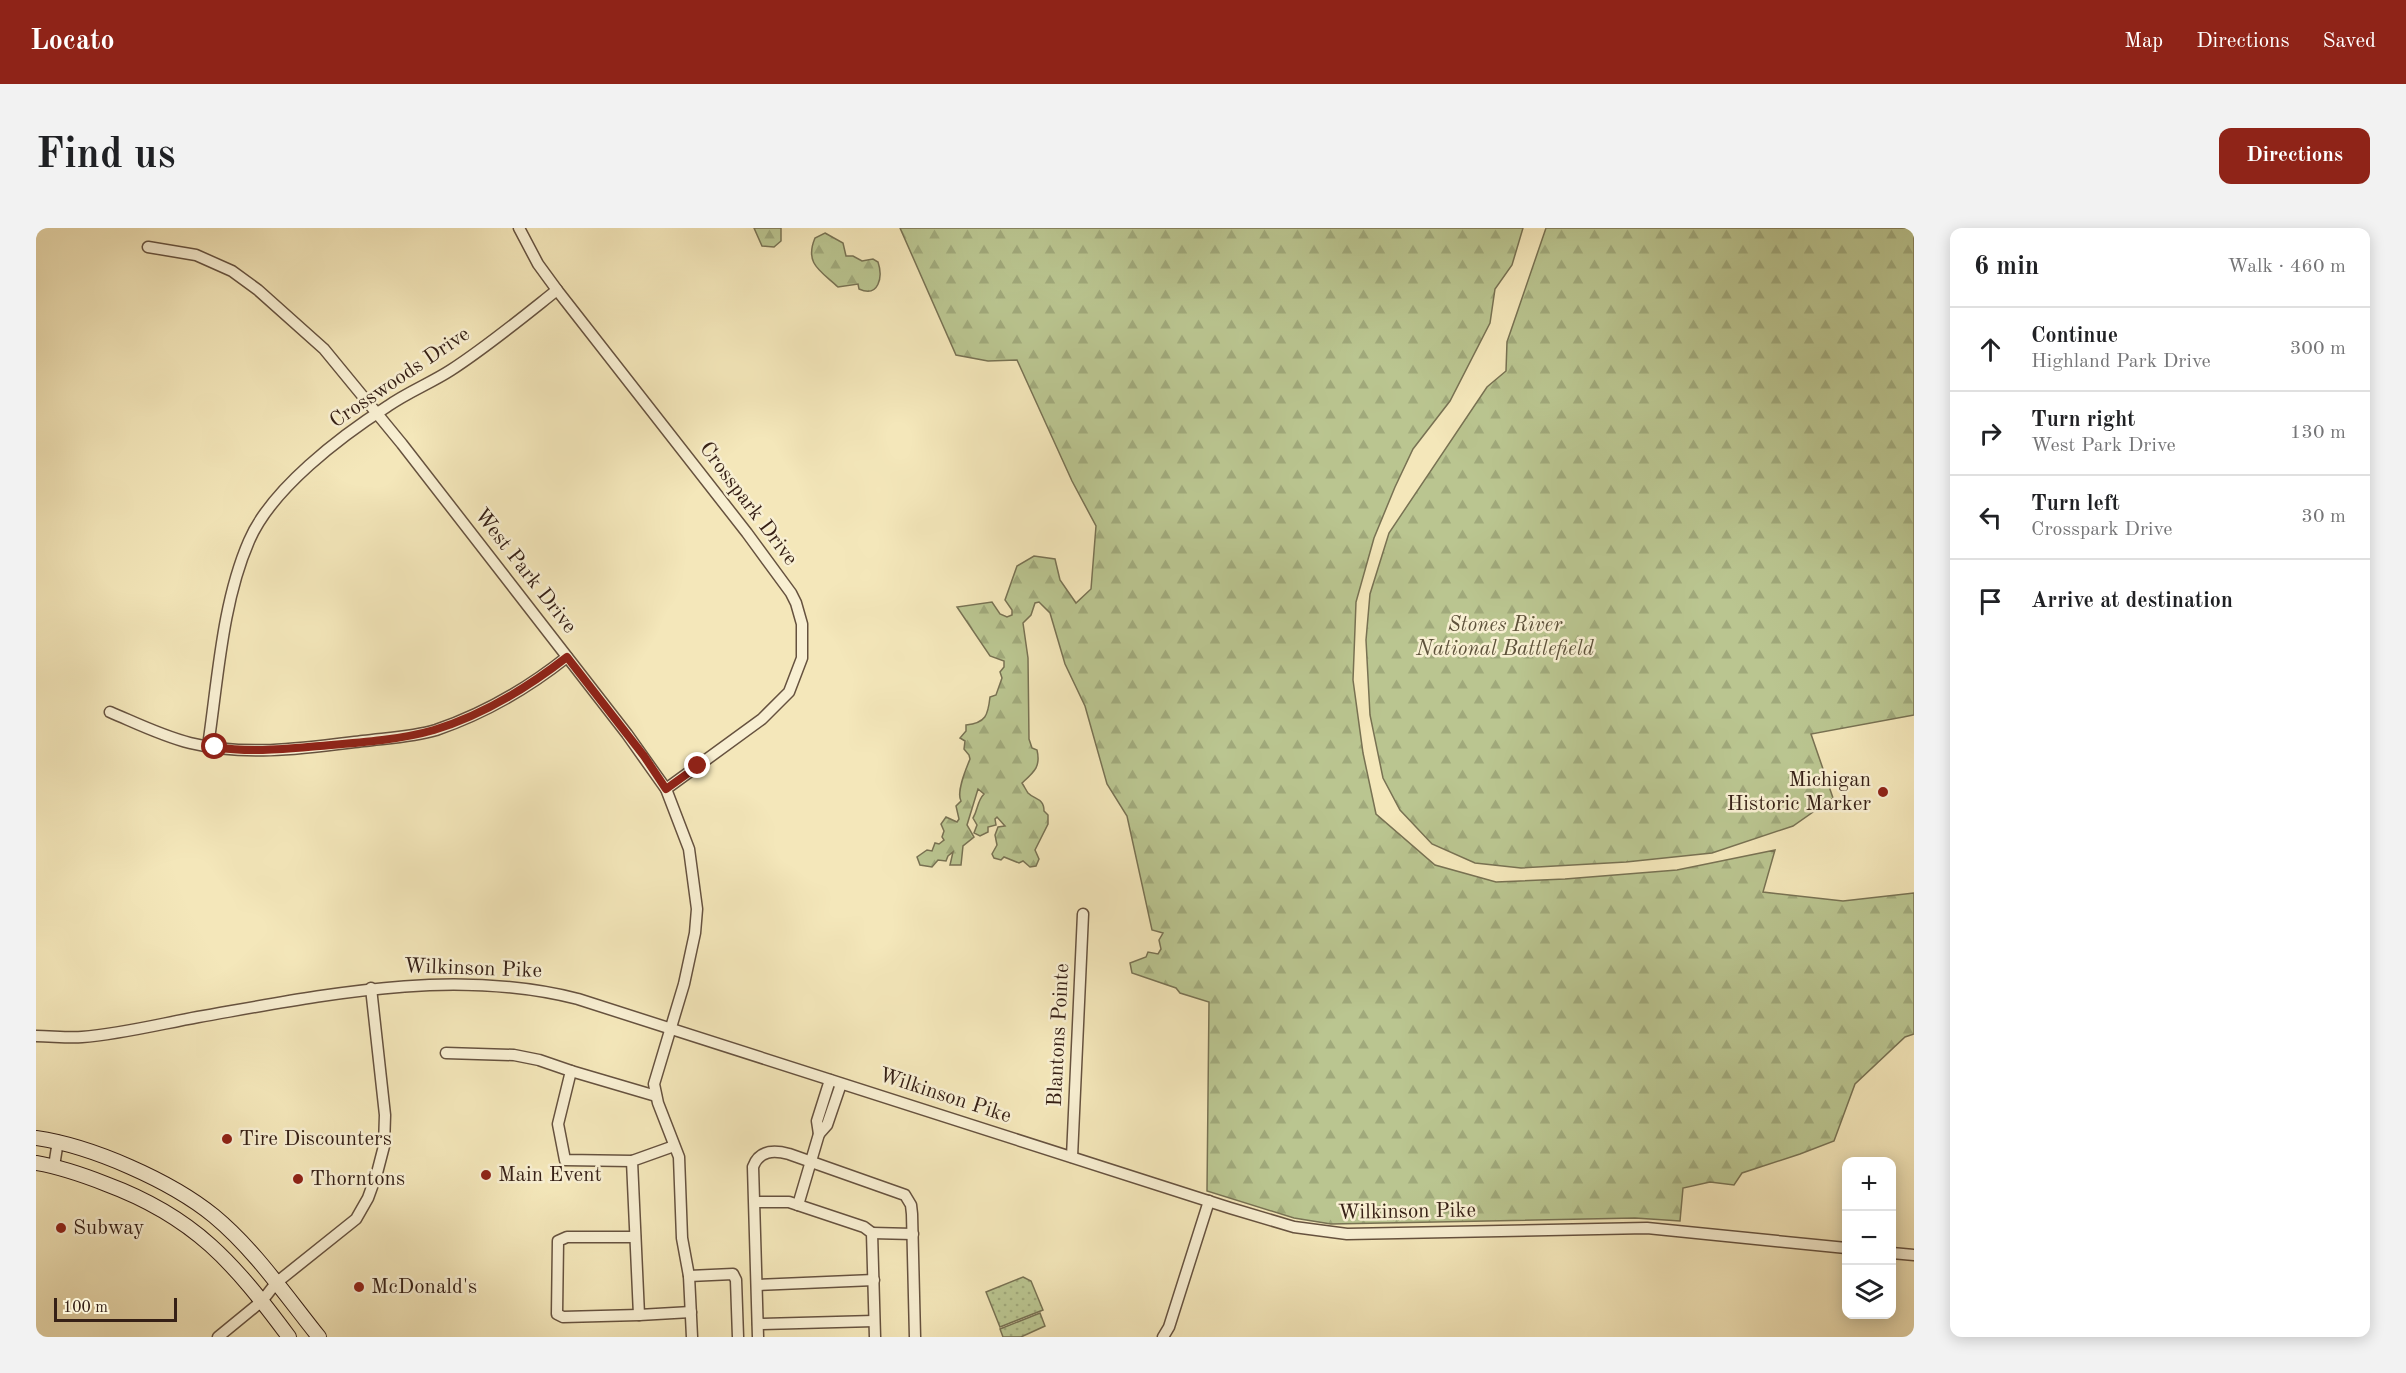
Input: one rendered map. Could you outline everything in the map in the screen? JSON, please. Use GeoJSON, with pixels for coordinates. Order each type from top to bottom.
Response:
{"type":"FeatureCollection","features":[{"type":"Feature","properties":{"kind":"main road"},"geometry":{"type":"LineString","coordinates":[[36,1138],[58,1141],[123,1164],[170,1186],[214,1216],[249,1250],[319,1337]]}},
{"type":"Feature","properties":{"kind":"main road"},"geometry":{"type":"LineString","coordinates":[[36,1163],[54,1166],[140,1196],[162,1209],[207,1241],[245,1279],[289,1337]]}},
{"type":"Feature","properties":{"kind":"street","name":"Crosspark Drive"},"geometry":{"type":"LineString","coordinates":[[519,228],[538,264],[557,290],[791,592],[802,624],[802,658],[789,692],[762,719],[666,789]]}},
{"type":"Feature","properties":{"kind":"street","name":"West Park Drive"},"geometry":{"type":"LineString","coordinates":[[148,248],[196,255],[239,275],[324,349],[377,413],[644,756],[666,789],[689,849],[697,909],[691,957],[654,1084],[656,1096]]}},
{"type":"Feature","properties":{"kind":"street","name":"Crosswoods Drive"},"geometry":{"type":"LineString","coordinates":[[208,746],[231,599],[238,569],[250,538],[280,494],[308,466],[377,413],[454,368],[557,290]]}},
{"type":"Feature","properties":{"kind":"street"},"geometry":{"type":"LineString","coordinates":[[110,712],[192,744],[252,751],[279,750],[433,731],[496,704],[527,686],[567,657]]}},
{"type":"Feature","properties":{"kind":"street","name":"Blantons Pointe"},"geometry":{"type":"LineString","coordinates":[[1072,1157],[1083,914]]}},
{"type":"Feature","properties":{"kind":"street","name":"Wilkinson Pike"},"geometry":{"type":"LineString","coordinates":[[36,1036],[80,1037],[371,988],[421,984],[533,988],[578,999],[1209,1202],[1294,1227],[1334,1233],[1647,1228],[1842,1248]]}},
{"type":"Feature","properties":{"kind":"street"},"geometry":{"type":"LineString","coordinates":[[218,1337],[262,1301],[276,1283],[356,1219],[368,1198],[384,1146],[385,1114],[371,988]]}},
{"type":"Feature","properties":{"kind":"street"},"geometry":{"type":"LineString","coordinates":[[446,1053],[514,1055],[539,1059],[656,1096],[678,1157],[682,1238],[689,1276],[692,1337]]}},
{"type":"Feature","properties":{"kind":"street"},"geometry":{"type":"LineString","coordinates":[[571,1071],[558,1124],[565,1160],[632,1161],[674,1146]]}},
{"type":"Feature","properties":{"kind":"street"},"geometry":{"type":"LineString","coordinates":[[798,1205],[819,1134],[827,1125],[835,1082]]}},
{"type":"Feature","properties":{"kind":"street"},"geometry":{"type":"LineString","coordinates":[[54,1166],[58,1141]]}},
{"type":"Feature","properties":{"kind":"street"},"geometry":{"type":"LineString","coordinates":[[758,1337],[753,1167],[759,1156],[771,1151],[780,1152],[905,1195],[911,1205],[915,1337]]}},
{"type":"Feature","properties":{"kind":"street"},"geometry":{"type":"LineString","coordinates":[[632,1161],[639,1315]]}},
{"type":"Feature","properties":{"kind":"street"},"geometry":{"type":"LineString","coordinates":[[755,1202],[779,1201],[798,1205],[864,1227],[872,1233],[913,1234]]}},
{"type":"Feature","properties":{"kind":"street"},"geometry":{"type":"LineString","coordinates":[[1163,1337],[1169,1327],[1209,1202]]}},
{"type":"Feature","properties":{"kind":"street"},"geometry":{"type":"LineString","coordinates":[[872,1233],[875,1337]]}},
{"type":"Feature","properties":{"kind":"street"},"geometry":{"type":"LineString","coordinates":[[635,1237],[567,1237],[558,1241],[558,1314],[563,1317],[692,1312]]}},
{"type":"Feature","properties":{"kind":"street"},"geometry":{"type":"LineString","coordinates":[[1896,1253],[1914,1255]]}},
{"type":"Feature","properties":{"kind":"street"},"geometry":{"type":"LineString","coordinates":[[689,1276],[733,1274],[736,1280],[738,1337]]}},
{"type":"Feature","properties":{"kind":"street"},"geometry":{"type":"LineString","coordinates":[[757,1285],[874,1280]]}},
{"type":"Feature","properties":{"kind":"street"},"geometry":{"type":"LineString","coordinates":[[758,1324],[874,1321]]}},
{"type":"Feature","properties":{"kind":"green space"},"geometry":{"type":"Polygon","coordinates":[[[754,228],[781,228],[781,241],[774,247],[762,246],[754,228]]]}},
{"type":"Feature","properties":{"kind":"green space"},"geometry":{"type":"Polygon","coordinates":[[[900,228],[1523,228],[1512,265],[1495,289],[1490,323],[1450,401],[1413,449],[1395,487],[1374,538],[1356,602],[1353,680],[1363,753],[1376,814],[1435,865],[1496,882],[1677,870],[1775,850],[1763,892],[1843,901],[1914,893],[1914,1034],[1905,1037],[1855,1084],[1834,1141],[1742,1173],[1734,1185],[1710,1182],[1683,1188],[1680,1221],[1635,1218],[1331,1224],[1294,1218],[1207,1191],[1209,1002],[1132,973],[1130,963],[1146,957],[1148,952],[1158,954],[1161,949],[1159,940],[1163,933],[1152,930],[1127,816],[1107,784],[1085,706],[1065,664],[1050,613],[1039,602],[1035,603],[1031,615],[1023,623],[1028,658],[1029,739],[1032,748],[1037,750],[1038,761],[1033,772],[1022,783],[1028,793],[1041,801],[1048,815],[1048,824],[1035,850],[1039,859],[1036,866],[1030,867],[1023,861],[1019,863],[1004,857],[1001,860],[994,858],[992,854],[997,845],[995,835],[998,827],[1005,826],[997,817],[996,825],[988,827],[988,832],[980,836],[974,833],[977,825],[973,818],[984,794],[978,789],[967,825],[974,837],[963,846],[961,865],[950,865],[953,852],[946,861],[938,860],[932,867],[920,865],[917,857],[927,850],[932,851],[935,843],[939,844],[944,840],[941,824],[946,817],[957,822],[959,819],[956,806],[961,801],[961,786],[970,759],[964,749],[965,741],[960,738],[966,731],[966,725],[978,722],[985,717],[990,697],[996,695],[1002,678],[1000,672],[1004,667],[1004,661],[990,656],[957,607],[992,602],[1000,614],[1007,617],[1012,615],[1012,610],[1005,600],[1017,566],[1034,556],[1055,559],[1060,580],[1076,603],[1091,589],[1096,526],[1072,481],[1017,360],[988,361],[956,355],[900,228]]]}},
{"type":"Feature","properties":{"kind":"green space","name":"Stones River National Battlefield"},"geometry":{"type":"Polygon","coordinates":[[[1546,228],[1914,228],[1914,715],[1811,734],[1833,798],[1793,826],[1712,853],[1626,862],[1521,868],[1475,863],[1432,844],[1400,810],[1383,778],[1370,715],[1366,640],[1370,594],[1389,533],[1487,387],[1506,371],[1507,342],[1546,228]]]}},
{"type":"Feature","properties":{"kind":"green space"},"geometry":{"type":"Polygon","coordinates":[[[825,233],[843,243],[846,256],[853,256],[862,261],[873,259],[878,262],[880,274],[878,285],[875,288],[866,291],[859,289],[858,284],[838,287],[820,271],[813,261],[812,247],[815,238],[825,233]]]}},
{"type":"Feature","properties":{"kind":"green space"},"geometry":{"type":"Polygon","coordinates":[[[1023,1277],[1031,1281],[1043,1310],[1000,1327],[986,1292],[1023,1277]]]}},
{"type":"Feature","properties":{"kind":"green space"},"geometry":{"type":"Polygon","coordinates":[[[1040,1313],[1045,1326],[1021,1337],[1003,1337],[1000,1329],[1040,1313]]]}},
{"type":"Feature","properties":{"kind":"place","name":"Michigan Historic Marker"},"geometry":{"type":"Point","coordinates":[1883,792]}},
{"type":"Feature","properties":{"kind":"place","name":"Tire Discounters"},"geometry":{"type":"Point","coordinates":[227,1139]}},
{"type":"Feature","properties":{"kind":"place","name":"Main Event"},"geometry":{"type":"Point","coordinates":[486,1175]}},
{"type":"Feature","properties":{"kind":"place","name":"Thorntons"},"geometry":{"type":"Point","coordinates":[298,1179]}},
{"type":"Feature","properties":{"kind":"place","name":"Subway"},"geometry":{"type":"Point","coordinates":[61,1228]}},
{"type":"Feature","properties":{"kind":"place","name":"McDonald's"},"geometry":{"type":"Point","coordinates":[359,1287]}},
{"type":"Feature","properties":{"kind":"route"},"geometry":{"type":"LineString","coordinates":[[215,747],[252,751],[279,750],[433,731],[496,704],[527,686],[567,657],[644,756],[666,789],[698,766]]}}]}
